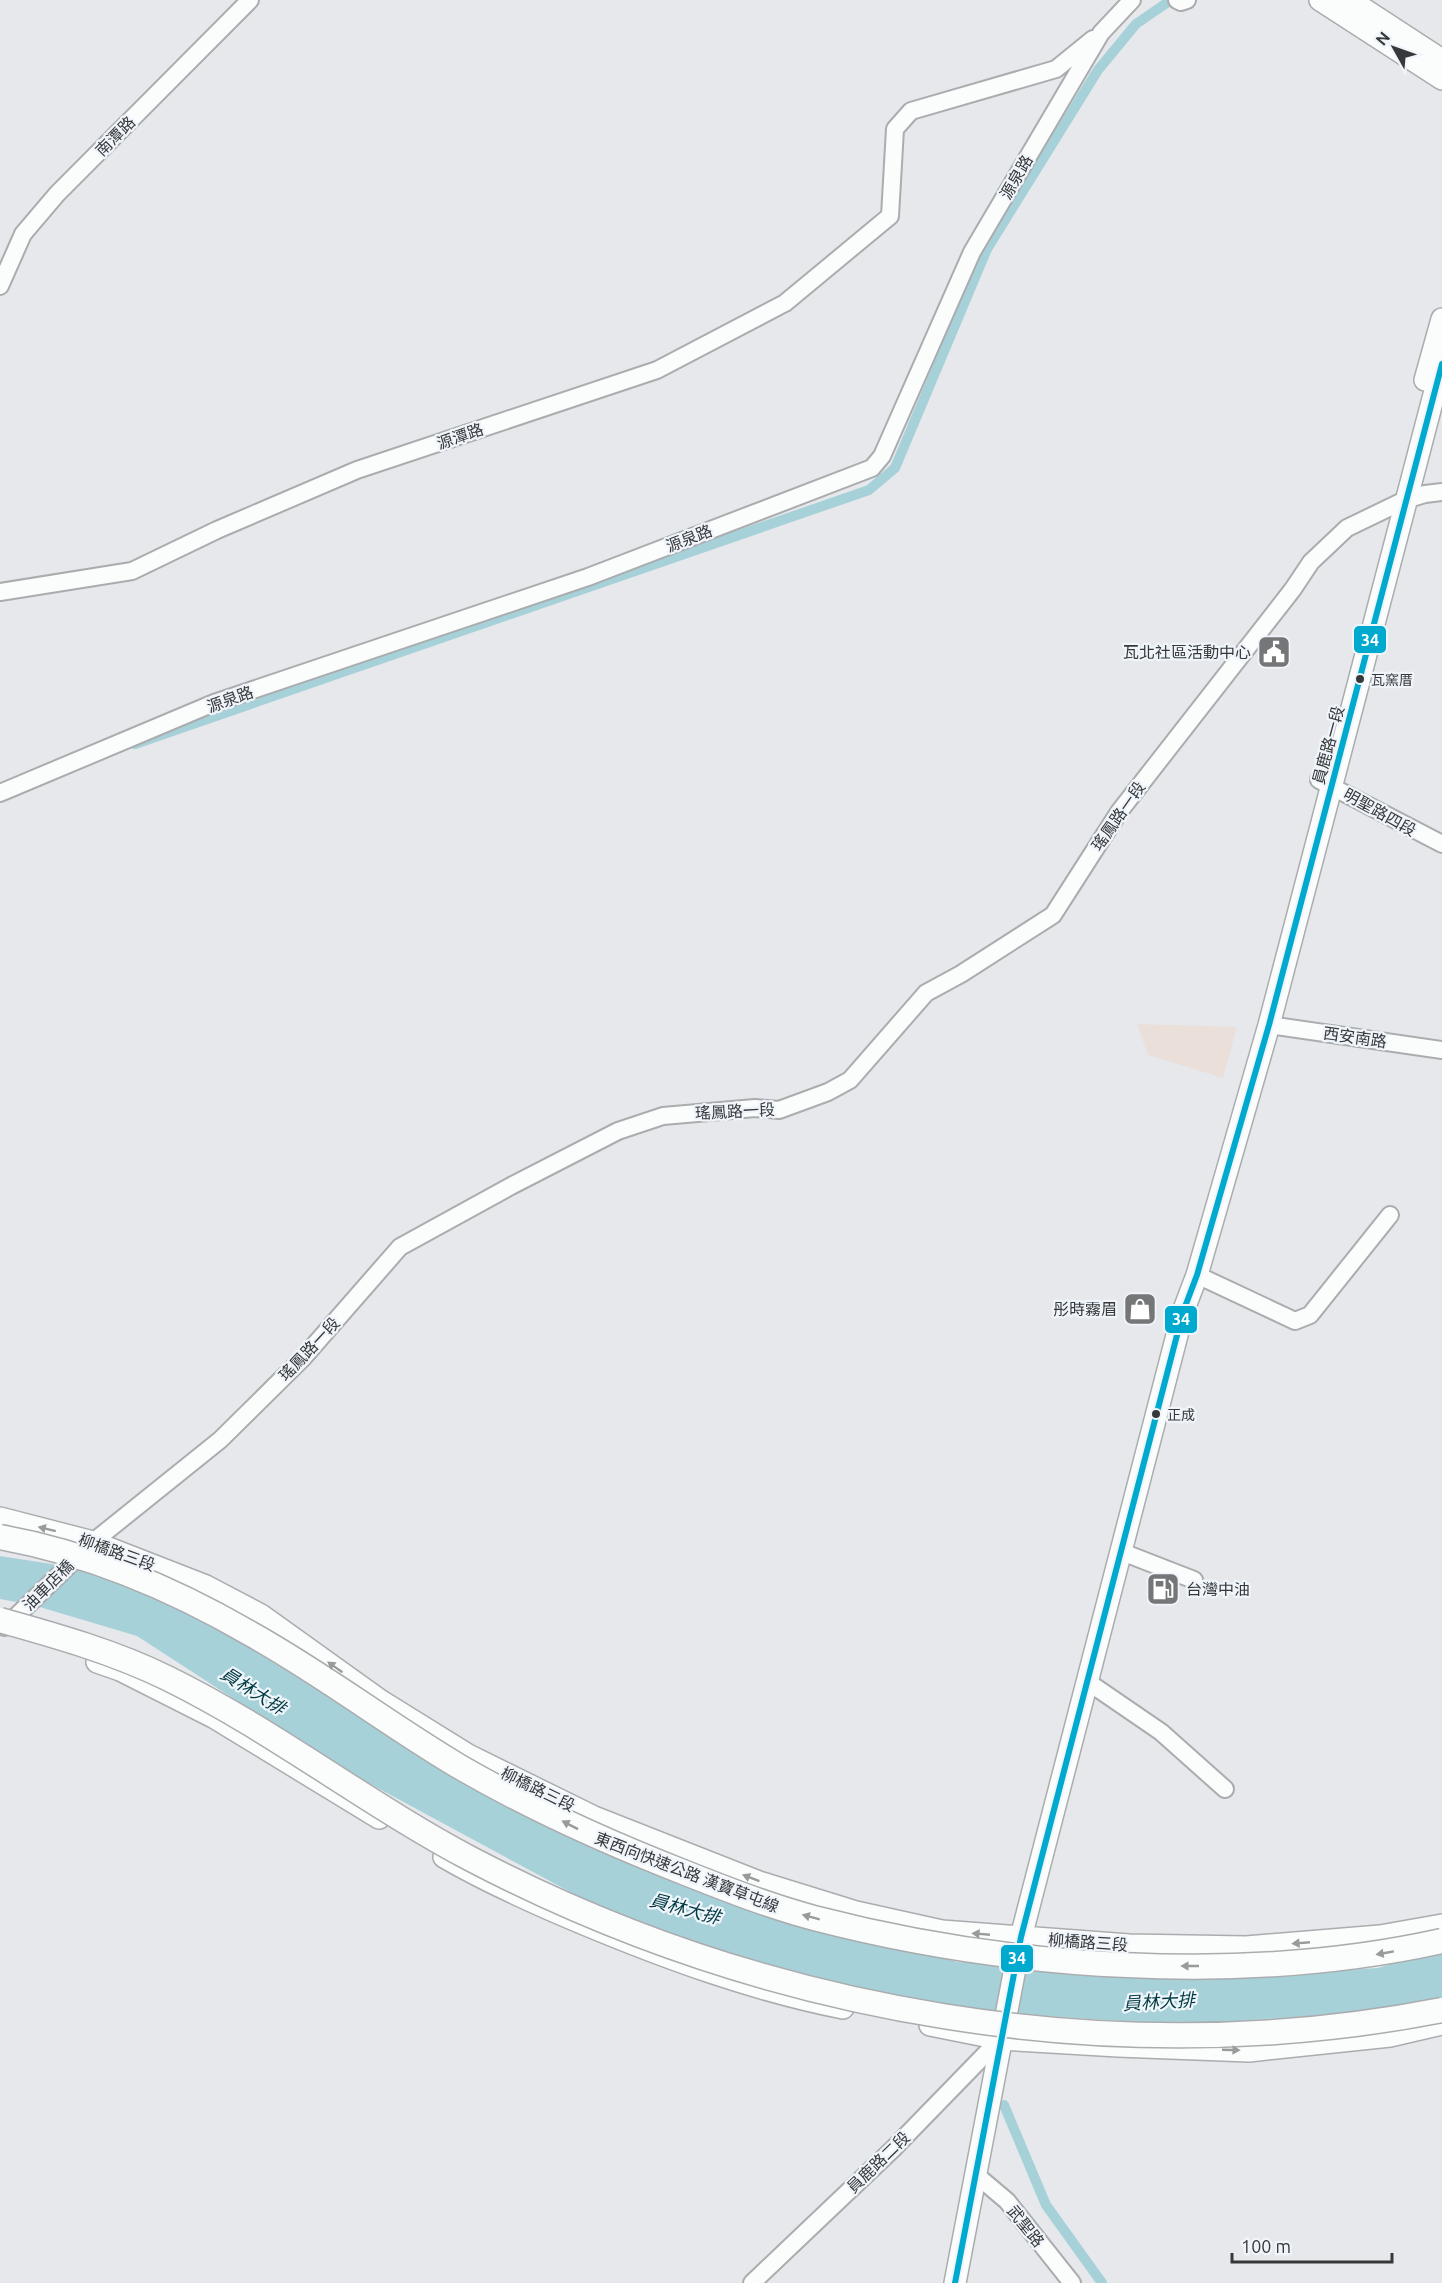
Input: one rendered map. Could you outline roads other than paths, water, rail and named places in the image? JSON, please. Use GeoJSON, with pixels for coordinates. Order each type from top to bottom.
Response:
{"type":"FeatureCollection","features":[{"type":"Feature","properties":{"kind":"highway","name":"東西向快速公路 漢寶草屯線"},"geometry":{"type":"LineString","coordinates":[[0,1537],[42,1545],[116,1570],[166,1591],[251,1634],[459,1766],[586,1833],[754,1900],[814,1918],[938,1946],[1127,1966],[1246,1965],[1380,1954],[1442,1941]]}},
{"type":"Feature","properties":{"kind":"highway"},"geometry":{"type":"LineString","coordinates":[[4,1625],[77,1642],[168,1678],[220,1707],[421,1831],[540,1894],[655,1941],[785,1983],[917,2012],[973,2021],[1113,2034],[1246,2034],[1377,2023],[1442,2010]]}},
{"type":"Feature","properties":{"kind":"main road"},"geometry":{"type":"LineString","coordinates":[[1320,0],[1442,79]]}},
{"type":"Feature","properties":{"kind":"main road"},"geometry":{"type":"LineString","coordinates":[[1350,0],[1369,7],[1442,60]]}},
{"type":"Feature","properties":{"kind":"main road","name":"員鹿路一段"},"geometry":{"type":"LineString","coordinates":[[1184,1312],[1185,1280],[1325,782],[1442,319]]}},
{"type":"Feature","properties":{"kind":"main road","name":"員鹿路一段"},"geometry":{"type":"LineString","coordinates":[[1397,504],[1442,364]]}},
{"type":"Feature","properties":{"kind":"main road","name":"員鹿路一段"},"geometry":{"type":"LineString","coordinates":[[955,2283],[1021,1937],[1184,1312],[1197,1275],[1269,1025],[1325,782]]}},
{"type":"Feature","properties":{"kind":"main road","name":"柳橋路三段"},"geometry":{"type":"LineString","coordinates":[[0,1518],[93,1542],[206,1586],[261,1615],[381,1701],[468,1755],[594,1817],[759,1882],[856,1912],[942,1931],[1129,1945],[1246,1947],[1380,1936],[1442,1925]]}},
{"type":"Feature","properties":{"kind":"main road"},"geometry":{"type":"LineString","coordinates":[[4,1625],[120,1670],[215,1718],[469,1871],[533,1902],[654,1953],[787,1996],[1118,2046],[1249,2050],[1390,2036],[1442,2024]]}},
{"type":"Feature","properties":{"kind":"street","name":"南潭路"},"geometry":{"type":"LineString","coordinates":[[0,286],[22,234],[57,195],[250,0]]}},
{"type":"Feature","properties":{"kind":"street","name":"源泉路"},"geometry":{"type":"LineString","coordinates":[[0,793],[214,703],[588,577],[872,468],[882,456],[972,252],[1101,33],[1132,0]]}},
{"type":"Feature","properties":{"kind":"street","name":"源潭路"},"geometry":{"type":"LineString","coordinates":[[0,592],[132,571],[217,530],[357,470],[657,369],[785,303],[890,216],[896,129],[911,111],[1056,69],[1101,33]]}},
{"type":"Feature","properties":{"kind":"street","name":"瑤鳳路一段"},"geometry":{"type":"LineString","coordinates":[[93,1542],[220,1440],[303,1358],[400,1247],[618,1131],[663,1116],[755,1108],[779,1110],[828,1092],[850,1080],[926,993],[961,974],[1053,915],[1119,812],[1293,589],[1311,562],[1347,528],[1397,504],[1425,494],[1442,492]]}},
{"type":"Feature","properties":{"kind":"street","name":"明聖路四段"},"geometry":{"type":"LineString","coordinates":[[1325,782],[1442,844]]}},
{"type":"Feature","properties":{"kind":"street","name":"西安南路"},"geometry":{"type":"LineString","coordinates":[[1269,1025],[1442,1050]]}},
{"type":"Feature","properties":{"kind":"street"},"geometry":{"type":"LineString","coordinates":[[1197,1275],[1295,1321],[1310,1315],[1390,1215]]}},
{"type":"Feature","properties":{"kind":"street","name":"油車店橋"},"geometry":{"type":"LineString","coordinates":[[4,1625],[93,1542]]}},
{"type":"Feature","properties":{"kind":"street"},"geometry":{"type":"LineString","coordinates":[[1122,1552],[1194,1580]]}},
{"type":"Feature","properties":{"kind":"street"},"geometry":{"type":"LineString","coordinates":[[1088,1682],[1161,1732],[1224,1789]]}},
{"type":"Feature","properties":{"kind":"street","name":"員鹿路二段"},"geometry":{"type":"LineString","coordinates":[[752,2283],[893,2149],[1002,2029]]}},
{"type":"Feature","properties":{"kind":"street","name":"武聖路"},"geometry":{"type":"LineString","coordinates":[[975,2174],[1007,2201],[1072,2283]]}},
{"type":"Feature","properties":{"kind":"water","name":"員林大排"},"geometry":{"type":"Polygon","coordinates":[[[0,1556],[71,1567],[166,1596],[455,1775],[655,1875],[957,1962],[1227,1977],[1378,1968],[1442,1949],[1442,1998],[1380,2011],[1181,2025],[1000,2013],[784,1975],[598,1907],[337,1766],[137,1636],[33,1605],[0,1599],[0,1556]]]}},
{"type":"Feature","properties":{"kind":"waterway"},"geometry":{"type":"LineString","coordinates":[[135,744],[869,490],[895,468],[987,249],[1098,70],[1136,24],[1171,0]]}},
{"type":"Feature","properties":{"kind":"waterway"},"geometry":{"type":"LineString","coordinates":[[1004,2105],[1046,2205],[1102,2283]]}},
{"type":"Feature","properties":{"kind":"place","name":"瓦北社區活動中心"},"geometry":{"type":"Point","coordinates":[1274,652]}},
{"type":"Feature","properties":{"kind":"place","name":"瓦窯厝"},"geometry":{"type":"Point","coordinates":[1360,679]}},
{"type":"Feature","properties":{"kind":"place","name":"彤時霧眉"},"geometry":{"type":"Point","coordinates":[1140,1309]}},
{"type":"Feature","properties":{"kind":"place","name":"正成"},"geometry":{"type":"Point","coordinates":[1156,1414]}},
{"type":"Feature","properties":{"kind":"place","name":"台灣中油"},"geometry":{"type":"Point","coordinates":[1163,1589]}}]}
